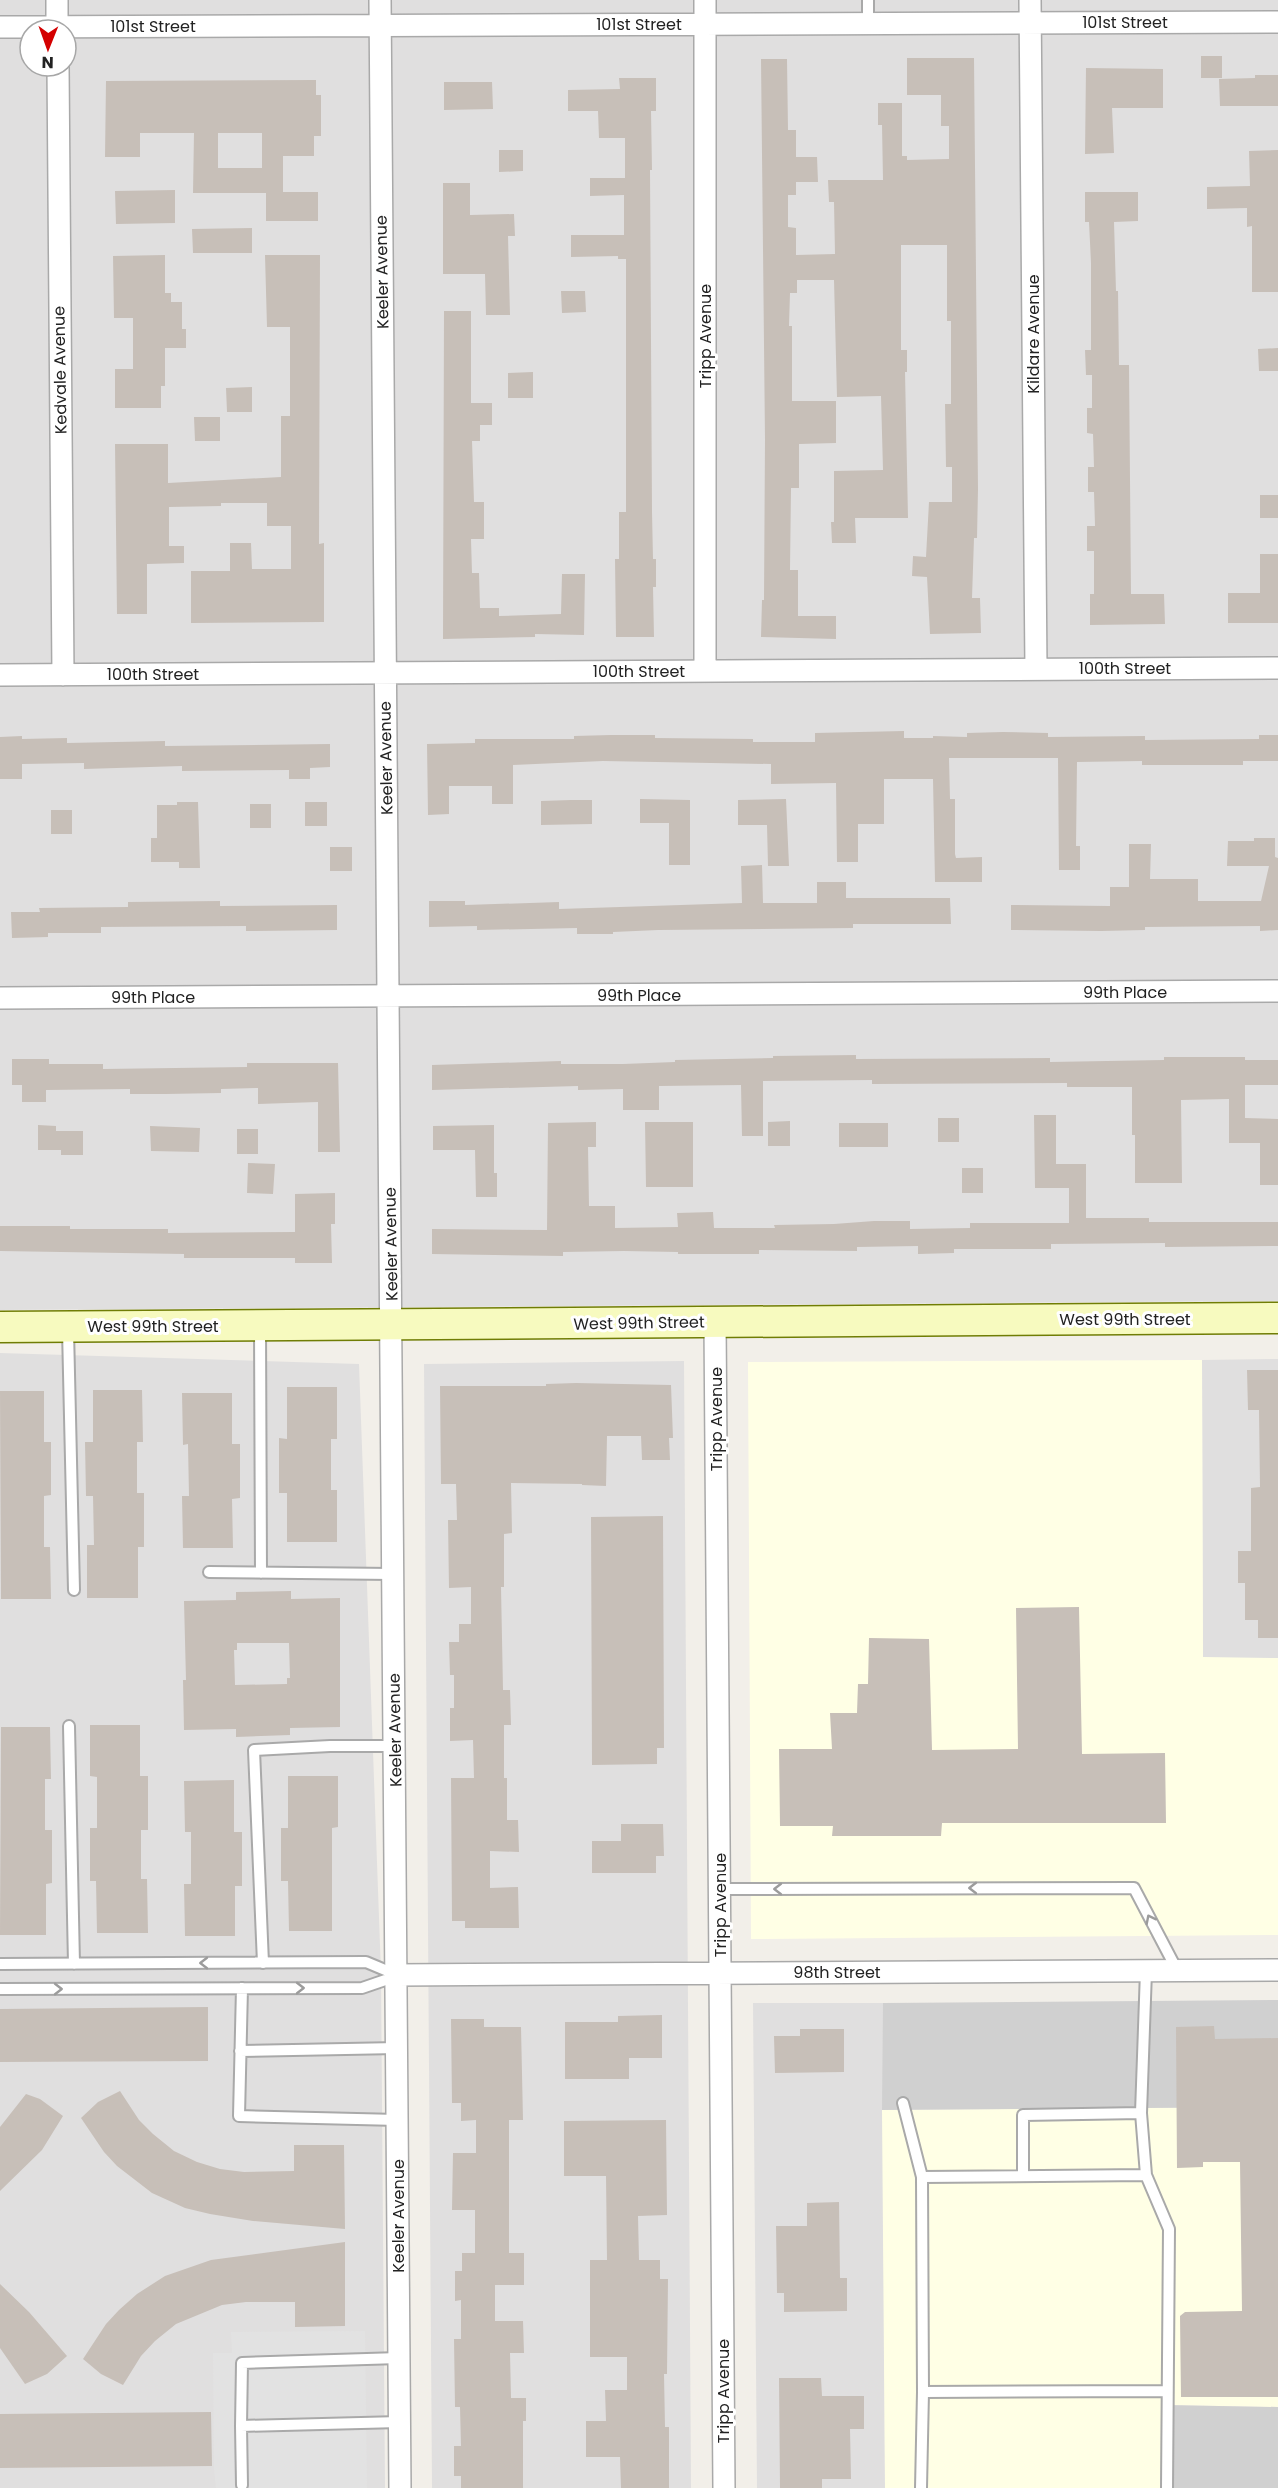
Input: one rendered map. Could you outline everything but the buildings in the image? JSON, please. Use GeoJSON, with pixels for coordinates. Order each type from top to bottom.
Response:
{"type":"FeatureCollection","features":[{"type":"Feature","properties":{"kind":"street"},"geometry":{"type":"LineString","coordinates":[[57,0],[57,18]]}},
{"type":"Feature","properties":{"kind":"street","name":"Keeler Avenue"},"geometry":{"type":"LineString","coordinates":[[380,0],[400,2488]]}},
{"type":"Feature","properties":{"kind":"street","name":"Tripp Avenue"},"geometry":{"type":"LineString","coordinates":[[705,0],[705,671]]}},
{"type":"Feature","properties":{"kind":"street","name":"Kildare Avenue"},"geometry":{"type":"LineString","coordinates":[[1030,0],[1036,669]]}},
{"type":"Feature","properties":{"kind":"street","name":"101st Street"},"geometry":{"type":"LineString","coordinates":[[78,28],[1278,22]]}},
{"type":"Feature","properties":{"kind":"street","name":"101st Street"},"geometry":{"type":"LineString","coordinates":[[0,27],[18,27]]}},
{"type":"Feature","properties":{"kind":"street","name":"Kedvale Avenue"},"geometry":{"type":"LineString","coordinates":[[58,78],[63,675]]}},
{"type":"Feature","properties":{"kind":"street","name":"100th Street"},"geometry":{"type":"LineString","coordinates":[[0,675],[1278,668]]}},
{"type":"Feature","properties":{"kind":"street","name":"99th Place"},"geometry":{"type":"LineString","coordinates":[[0,998],[1278,991]]}},
{"type":"Feature","properties":{"kind":"street","name":"West 99th Street"},"geometry":{"type":"LineString","coordinates":[[0,1327],[1278,1318]]}},
{"type":"Feature","properties":{"kind":"street","name":"Tripp Avenue"},"geometry":{"type":"LineString","coordinates":[[715,1322],[724,2488]]}},
{"type":"Feature","properties":{"kind":"street","name":"98th Street"},"geometry":{"type":"LineString","coordinates":[[397,1975],[1278,1970]]}},
{"type":"Feature","properties":{"kind":"lane"},"geometry":{"type":"LineString","coordinates":[[868,0],[868,23]]}},
{"type":"Feature","properties":{"kind":"lane"},"geometry":{"type":"LineString","coordinates":[[260,1325],[261,1573]]}},
{"type":"Feature","properties":{"kind":"lane"},"geometry":{"type":"LineString","coordinates":[[68,1326],[74,1590]]}},
{"type":"Feature","properties":{"kind":"lane"},"geometry":{"type":"LineString","coordinates":[[209,1572],[393,1574]]}},
{"type":"Feature","properties":{"kind":"lane"},"geometry":{"type":"LineString","coordinates":[[69,1726],[74,1964]]}},
{"type":"Feature","properties":{"kind":"lane"},"geometry":{"type":"LineString","coordinates":[[263,1963],[254,1750],[330,1746],[395,1746]]}},
{"type":"Feature","properties":{"kind":"lane"},"geometry":{"type":"LineString","coordinates":[[720,1889],[1134,1888],[1177,1970]]}},
{"type":"Feature","properties":{"kind":"lane"},"geometry":{"type":"LineString","coordinates":[[0,1964],[366,1962],[397,1975]]}},
{"type":"Feature","properties":{"kind":"lane"},"geometry":{"type":"LineString","coordinates":[[1146,1971],[1141,2113],[1146,2175],[1169,2229],[1167,2488]]}},
{"type":"Feature","properties":{"kind":"lane"},"geometry":{"type":"LineString","coordinates":[[0,1989],[362,1988],[397,1975]]}},
{"type":"Feature","properties":{"kind":"lane"},"geometry":{"type":"LineString","coordinates":[[242,1988],[239,2116],[398,2120]]}},
{"type":"Feature","properties":{"kind":"lane"},"geometry":{"type":"LineString","coordinates":[[240,2051],[398,2048]]}},
{"type":"Feature","properties":{"kind":"lane"},"geometry":{"type":"LineString","coordinates":[[903,2103],[922,2177],[921,2488]]}},
{"type":"Feature","properties":{"kind":"lane"},"geometry":{"type":"LineString","coordinates":[[1023,2176],[1023,2115],[1141,2113]]}},
{"type":"Feature","properties":{"kind":"lane"},"geometry":{"type":"LineString","coordinates":[[922,2177],[1146,2175]]}},
{"type":"Feature","properties":{"kind":"lane"},"geometry":{"type":"LineString","coordinates":[[242,2486],[242,2363],[399,2358]]}},
{"type":"Feature","properties":{"kind":"lane"},"geometry":{"type":"LineString","coordinates":[[923,2392],[1166,2391]]}},
{"type":"Feature","properties":{"kind":"lane"},"geometry":{"type":"LineString","coordinates":[[241,2426],[400,2422]]}},
{"type":"Feature","properties":{"kind":"shaded area"},"geometry":{"type":"Polygon","coordinates":[[[0,0],[1278,0],[1278,1301],[0,1310],[0,0]]]}},
{"type":"Feature","properties":{"kind":"shaded area"},"geometry":{"type":"Polygon","coordinates":[[[0,1353],[359,1364],[381,1973],[385,2488],[0,2488],[0,1353]]]}},
{"type":"Feature","properties":{"kind":"shaded area"},"geometry":{"type":"Polygon","coordinates":[[[1278,1359],[1278,1658],[1203,1658],[1202,1360],[1278,1359]]]}},
{"type":"Feature","properties":{"kind":"shaded area"},"geometry":{"type":"Polygon","coordinates":[[[1202,1360],[1203,1657],[1278,1658],[1278,1935],[751,1939],[748,1362],[1202,1360]]]}},
{"type":"Feature","properties":{"kind":"shaded area"},"geometry":{"type":"Polygon","coordinates":[[[684,1361],[691,2488],[432,2488],[424,1364],[684,1361]]]}},
{"type":"Feature","properties":{"kind":"shaded area"},"geometry":{"type":"Polygon","coordinates":[[[1278,2000],[1278,2107],[882,2110],[883,2003],[1278,2000]]]}},
{"type":"Feature","properties":{"kind":"shaded area"},"geometry":{"type":"Polygon","coordinates":[[[753,2003],[883,2003],[885,2488],[757,2488],[753,2003]]]}},
{"type":"Feature","properties":{"kind":"shaded area"},"geometry":{"type":"Polygon","coordinates":[[[1278,2107],[1278,2407],[1167,2405],[1167,2488],[885,2488],[882,2110],[1278,2107]]]}},
{"type":"Feature","properties":{"kind":"shaded area"},"geometry":{"type":"Polygon","coordinates":[[[365,2331],[367,2488],[216,2488],[213,2353],[232,2353],[231,2332],[365,2331]]]}},
{"type":"Feature","properties":{"kind":"shaded area"},"geometry":{"type":"Polygon","coordinates":[[[1166,2405],[1278,2407],[1278,2488],[1167,2488],[1166,2405]]]}}]}
